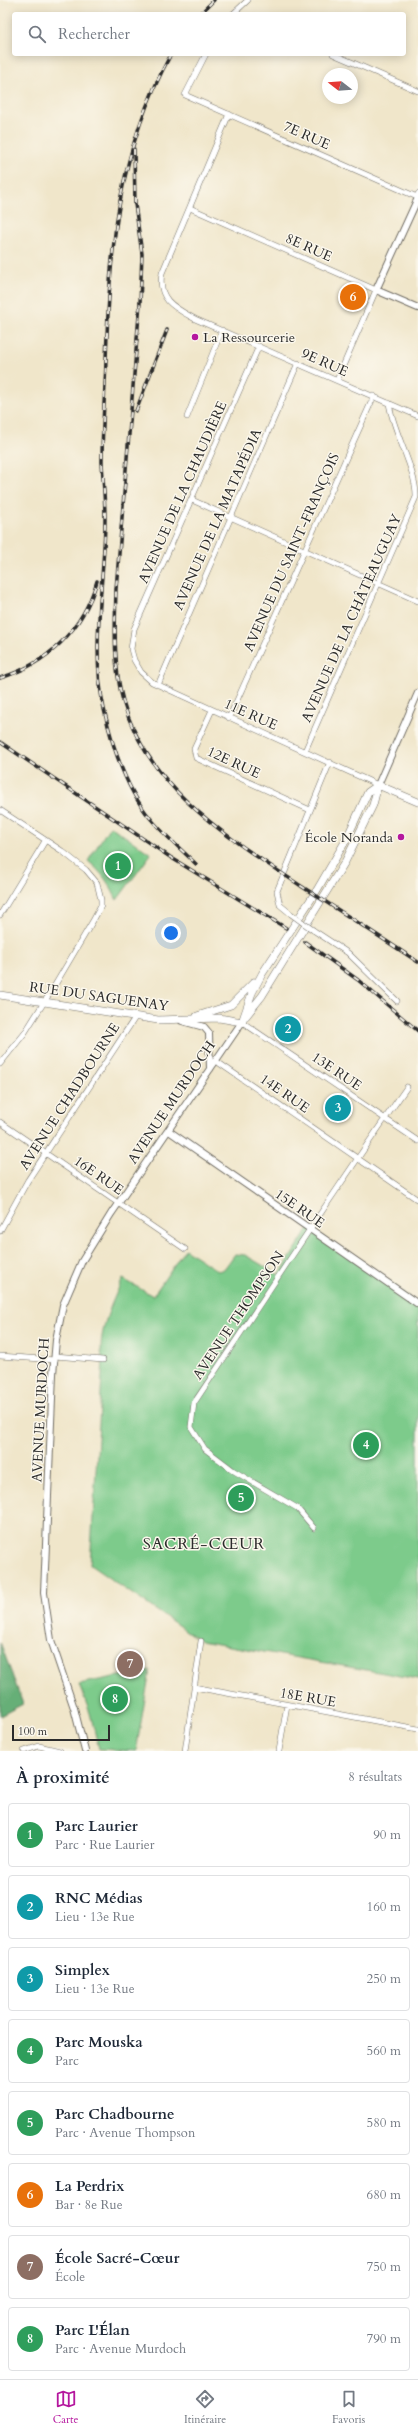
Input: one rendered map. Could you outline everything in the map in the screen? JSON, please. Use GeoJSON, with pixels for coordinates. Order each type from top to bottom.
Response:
{"type":"FeatureCollection","features":[{"type":"Feature","properties":{"kind":"main road"},"geometry":{"type":"LineString","coordinates":[[378,785],[418,802]]}},
{"type":"Feature","properties":{"kind":"main road","name":"AVENUE MURDOCH"},"geometry":{"type":"LineString","coordinates":[[242,1022],[252,993],[321,883],[368,792],[378,785]]}},
{"type":"Feature","properties":{"kind":"main road","name":"AVENUE MURDOCH"},"geometry":{"type":"LineString","coordinates":[[242,1022],[262,996],[345,862],[373,805],[378,785]]}},
{"type":"Feature","properties":{"kind":"main road"},"geometry":{"type":"LineString","coordinates":[[174,1020],[204,1014],[231,1005],[267,967]]}},
{"type":"Feature","properties":{"kind":"main road","name":"RUE DU SAGUENAY"},"geometry":{"type":"LineString","coordinates":[[0,995],[158,1020],[219,1018],[242,1022]]}},
{"type":"Feature","properties":{"kind":"street"},"geometry":{"type":"LineString","coordinates":[[237,12],[248,0]]}},
{"type":"Feature","properties":{"kind":"street","name":"7E RUE"},"geometry":{"type":"LineString","coordinates":[[205,56],[185,95],[418,196]]}},
{"type":"Feature","properties":{"kind":"street"},"geometry":{"type":"LineString","coordinates":[[338,56],[418,91]]}},
{"type":"Feature","properties":{"kind":"street"},"geometry":{"type":"LineString","coordinates":[[190,208],[229,114]]}},
{"type":"Feature","properties":{"kind":"street"},"geometry":{"type":"LineString","coordinates":[[337,380],[418,196]]}},
{"type":"Feature","properties":{"kind":"street","name":"8E RUE"},"geometry":{"type":"LineString","coordinates":[[190,208],[418,308]]}},
{"type":"Feature","properties":{"kind":"street","name":"9E RUE"},"geometry":{"type":"LineString","coordinates":[[190,208],[162,273],[162,294],[165,300],[177,310],[418,416]]}},
{"type":"Feature","properties":{"kind":"street"},"geometry":{"type":"LineString","coordinates":[[187,417],[222,330]]}},
{"type":"Feature","properties":{"kind":"street","name":"AVENUE DE LA CHAUDIÈRE"},"geometry":{"type":"LineString","coordinates":[[131,649],[134,629],[259,346]]}},
{"type":"Feature","properties":{"kind":"street","name":"AVENUE DE LA MATAPÉDIA"},"geometry":{"type":"LineString","coordinates":[[158,685],[298,363]]}},
{"type":"Feature","properties":{"kind":"street","name":"AVENUE DU SAINT-FRANÇOIS"},"geometry":{"type":"LineString","coordinates":[[229,718],[374,396]]}},
{"type":"Feature","properties":{"kind":"street","name":"AVENUE DE LA CHÂTEAUGUAY"},"geometry":{"type":"LineString","coordinates":[[305,751],[416,497],[414,479],[398,438],[389,403]]}},
{"type":"Feature","properties":{"kind":"street"},"geometry":{"type":"LineString","coordinates":[[192,500],[418,601]]}},
{"type":"Feature","properties":{"kind":"street","name":"11E RUE"},"geometry":{"type":"LineString","coordinates":[[131,649],[141,672],[158,685],[378,785]]}},
{"type":"Feature","properties":{"kind":"street","name":"AVENUE MURDOCH"},"geometry":{"type":"LineString","coordinates":[[378,785],[418,693]]}},
{"type":"Feature","properties":{"kind":"street","name":"12E RUE"},"geometry":{"type":"LineString","coordinates":[[212,710],[194,749],[196,758],[310,810]]}},
{"type":"Feature","properties":{"kind":"street"},"geometry":{"type":"LineString","coordinates":[[330,762],[277,891],[280,905],[348,953],[397,1001]]}},
{"type":"Feature","properties":{"kind":"street"},"geometry":{"type":"LineString","coordinates":[[0,810],[62,851],[93,878],[97,883],[101,906],[24,1034],[0,1064]]}},
{"type":"Feature","properties":{"kind":"street"},"geometry":{"type":"LineString","coordinates":[[0,915],[45,841]]}},
{"type":"Feature","properties":{"kind":"street","name":"AVENUE CHADBOURNE"},"geometry":{"type":"LineString","coordinates":[[0,1231],[28,1180],[47,1154],[136,1016]]}},
{"type":"Feature","properties":{"kind":"street"},"geometry":{"type":"LineString","coordinates":[[174,1020],[193,1023],[204,1028],[209,1033],[210,1070]]}},
{"type":"Feature","properties":{"kind":"street","name":"AVENUE MURDOCH"},"geometry":{"type":"LineString","coordinates":[[85,1751],[74,1708],[51,1640],[44,1593],[56,1340],[68,1290],[82,1261],[242,1022]]}},
{"type":"Feature","properties":{"kind":"street","name":"13E RUE"},"geometry":{"type":"LineString","coordinates":[[242,1022],[418,1140]]}},
{"type":"Feature","properties":{"kind":"street","name":"14E RUE"},"geometry":{"type":"LineString","coordinates":[[216,1061],[418,1200]]}},
{"type":"Feature","properties":{"kind":"street","name":"AVENUE THOMPSON"},"geometry":{"type":"LineString","coordinates":[[314,1528],[297,1508],[234,1471],[205,1449],[191,1427],[194,1403],[288,1263],[309,1228],[407,1087]]}},
{"type":"Feature","properties":{"kind":"street","name":"16E RUE"},"geometry":{"type":"LineString","coordinates":[[0,1122],[185,1249]]}},
{"type":"Feature","properties":{"kind":"street","name":"15E RUE"},"geometry":{"type":"LineString","coordinates":[[169,1131],[418,1304]]}},
{"type":"Feature","properties":{"kind":"street"},"geometry":{"type":"LineString","coordinates":[[0,1356],[103,1360]]}},
{"type":"Feature","properties":{"kind":"street"},"geometry":{"type":"LineString","coordinates":[[185,1751],[201,1641]]}},
{"type":"Feature","properties":{"kind":"street","name":"18E RUE"},"geometry":{"type":"LineString","coordinates":[[194,1687],[418,1729]]}},
{"type":"Feature","properties":{"kind":"street"},"geometry":{"type":"LineString","coordinates":[[279,1751],[287,1705]]}},
{"type":"Feature","properties":{"kind":"street"},"geometry":{"type":"LineString","coordinates":[[24,1751],[39,1746],[60,1751]]}},
{"type":"Feature","properties":{"kind":"green space"},"geometry":{"type":"Polygon","coordinates":[[[110,826],[151,854],[117,900],[105,879],[88,861],[110,826]]]}},
{"type":"Feature","properties":{"kind":"green space"},"geometry":{"type":"Polygon","coordinates":[[[309,1228],[418,1304],[418,1679],[201,1641],[90,1565],[103,1360],[101,1341],[106,1319],[123,1279],[153,1296],[185,1249],[218,1271],[224,1269],[235,1254],[245,1255],[279,1275],[309,1228]]]}},
{"type":"Feature","properties":{"kind":"green space"},"geometry":{"type":"Polygon","coordinates":[[[0,1642],[23,1704],[0,1716],[0,1642]]]}},
{"type":"Feature","properties":{"kind":"green space"},"geometry":{"type":"Polygon","coordinates":[[[150,1670],[136,1751],[99,1749],[90,1713],[79,1684],[150,1670]]]}},
{"type":"Feature","properties":{"kind":"railway"},"geometry":{"type":"LineString","coordinates":[[202,12],[214,0]]}},
{"type":"Feature","properties":{"kind":"railway"},"geometry":{"type":"LineString","coordinates":[[170,56],[153,91],[139,128],[128,165],[114,241],[110,279],[102,436],[105,518],[99,614],[98,661],[100,685],[107,723],[127,781],[134,795],[151,819],[196,864]]}},
{"type":"Feature","properties":{"kind":"railway"},"geometry":{"type":"LineString","coordinates":[[134,149],[135,204],[142,254],[140,303],[116,589],[116,659],[123,701],[135,732],[151,760],[171,786],[194,808],[246,849],[418,962]]}},
{"type":"Feature","properties":{"kind":"railway"},"geometry":{"type":"LineString","coordinates":[[136,411],[167,330]]}},
{"type":"Feature","properties":{"kind":"railway"},"geometry":{"type":"LineString","coordinates":[[0,678],[33,664],[48,654],[61,642],[73,629],[83,614],[97,581]]}},
{"type":"Feature","properties":{"kind":"railway"},"geometry":{"type":"LineString","coordinates":[[0,742],[170,857],[286,928]]}},
{"type":"Feature","properties":{"kind":"railway"},"geometry":{"type":"LineString","coordinates":[[305,942],[358,980],[418,1031]]}},
{"type":"Feature","properties":{"kind":"place","name":"La Perdrix"},"geometry":{"type":"Point","coordinates":[353,297]}},
{"type":"Feature","properties":{"kind":"place","name":"La Ressourcerie"},"geometry":{"type":"Point","coordinates":[195,337]}},
{"type":"Feature","properties":{"kind":"place","name":"École Noranda"},"geometry":{"type":"Point","coordinates":[401,837]}},
{"type":"Feature","properties":{"kind":"place","name":"Parc Laurier"},"geometry":{"type":"Point","coordinates":[118,866]}},
{"type":"Feature","properties":{"kind":"place","name":"RNC Médias"},"geometry":{"type":"Point","coordinates":[288,1029]}},
{"type":"Feature","properties":{"kind":"place","name":"Simplex"},"geometry":{"type":"Point","coordinates":[338,1108]}},
{"type":"Feature","properties":{"kind":"place","name":"Parc Mouska"},"geometry":{"type":"Point","coordinates":[366,1445]}},
{"type":"Feature","properties":{"kind":"place","name":"Parc Chadbourne"},"geometry":{"type":"Point","coordinates":[241,1498]}},
{"type":"Feature","properties":{"kind":"place","name":"École Sacré-Cœur"},"geometry":{"type":"Point","coordinates":[130,1664]}},
{"type":"Feature","properties":{"kind":"place","name":"Parc L'Élan"},"geometry":{"type":"Point","coordinates":[115,1699]}},
{"type":"Feature","properties":{"kind":"district","name":"SACRÉ-CŒUR"},"geometry":{"type":"Point","coordinates":[204,1543]}}]}
